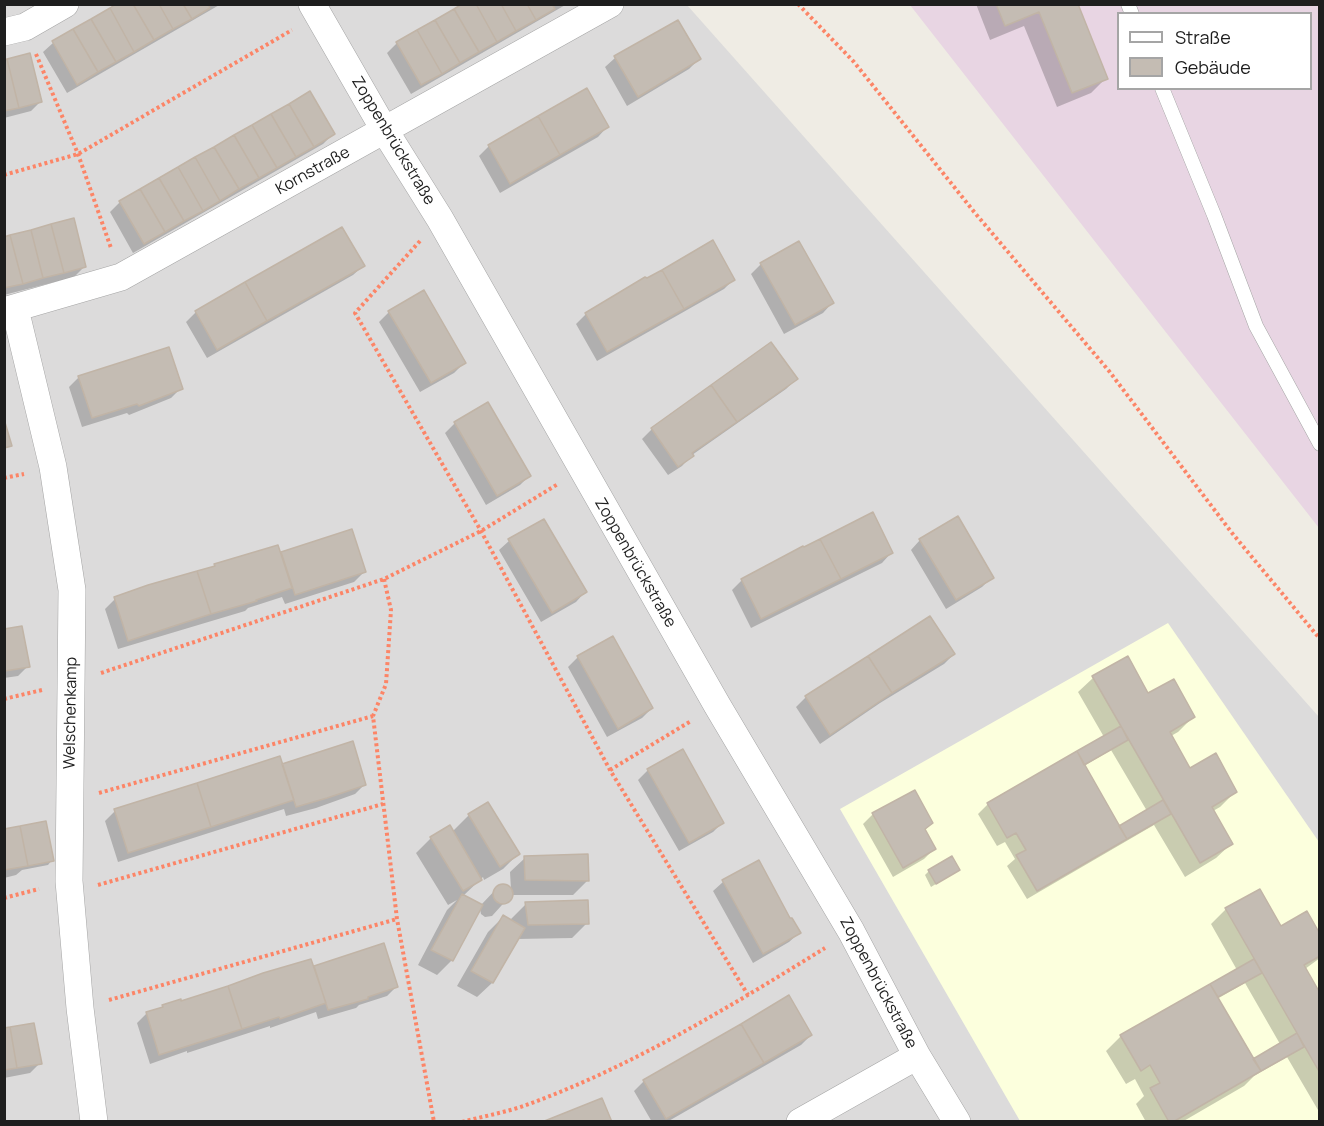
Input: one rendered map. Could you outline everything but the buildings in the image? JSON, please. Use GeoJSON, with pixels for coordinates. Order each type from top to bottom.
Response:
{"type":"FeatureCollection","features":[{"type":"Feature","properties":{"kind":"street"},"geometry":{"type":"LineString","coordinates":[[15,30],[65,4]]}},
{"type":"Feature","properties":{"kind":"street","name":"Kornstraße"},"geometry":{"type":"LineString","coordinates":[[10,310],[121,277],[610,4]]}},
{"type":"Feature","properties":{"kind":"street","name":"Zoppenbrückstraße"},"geometry":{"type":"LineString","coordinates":[[315,10],[385,131],[440,219],[717,705],[851,931],[917,1056],[957,1122]]}},
{"type":"Feature","properties":{"kind":"street","name":"Welschenkamp"},"geometry":{"type":"LineString","coordinates":[[10,310],[53,467],[72,590],[70,893],[80,1008],[94,1122]]}},
{"type":"Feature","properties":{"kind":"street"},"geometry":{"type":"LineString","coordinates":[[800,1122],[917,1056]]}},
{"type":"Feature","properties":{"kind":"lane"},"geometry":{"type":"LineString","coordinates":[[1163,90],[1256,326],[1320,444]]}},
{"type":"Feature","properties":{"kind":"path"},"geometry":{"type":"LineString","coordinates":[[798,4],[854,62],[975,213],[1109,371],[1232,532],[1320,639]]}},
{"type":"Feature","properties":{"kind":"path"},"geometry":{"type":"LineString","coordinates":[[4,175],[78,154],[315,10]]}},
{"type":"Feature","properties":{"kind":"path"},"geometry":{"type":"LineString","coordinates":[[15,30],[78,154],[121,277]]}},
{"type":"Feature","properties":{"kind":"path"},"geometry":{"type":"LineString","coordinates":[[440,219],[355,314],[481,531],[610,770],[748,995]]}},
{"type":"Feature","properties":{"kind":"path"},"geometry":{"type":"LineString","coordinates":[[4,699],[71,684],[384,579],[481,531],[582,469]]}},
{"type":"Feature","properties":{"kind":"path"},"geometry":{"type":"LineString","coordinates":[[384,579],[391,610],[386,684],[373,716],[397,919],[434,1122]]}},
{"type":"Feature","properties":{"kind":"path"},"geometry":{"type":"LineString","coordinates":[[610,770],[717,705]]}},
{"type":"Feature","properties":{"kind":"path"},"geometry":{"type":"LineString","coordinates":[[70,801],[373,716]]}},
{"type":"Feature","properties":{"kind":"path"},"geometry":{"type":"LineString","coordinates":[[70,893],[383,804]]}},
{"type":"Feature","properties":{"kind":"path"},"geometry":{"type":"LineString","coordinates":[[80,1008],[397,919]]}},
{"type":"Feature","properties":{"kind":"path"},"geometry":{"type":"LineString","coordinates":[[462,1122],[528,1105],[616,1067],[748,995],[851,931]]}},
{"type":"Feature","properties":{"kind":"shaded area"},"geometry":{"type":"Polygon","coordinates":[[[5,5],[687,5],[1319,717],[1319,1121],[5,1122],[5,5]]]}},
{"type":"Feature","properties":{"kind":"shaded area"},"geometry":{"type":"Polygon","coordinates":[[[910,5],[1319,5],[1319,528],[910,5]]]}},
{"type":"Feature","properties":{"kind":"shaded area"},"geometry":{"type":"Polygon","coordinates":[[[1168,623],[1319,842],[1319,1121],[1020,1121],[840,809],[1168,623]]]}}]}
